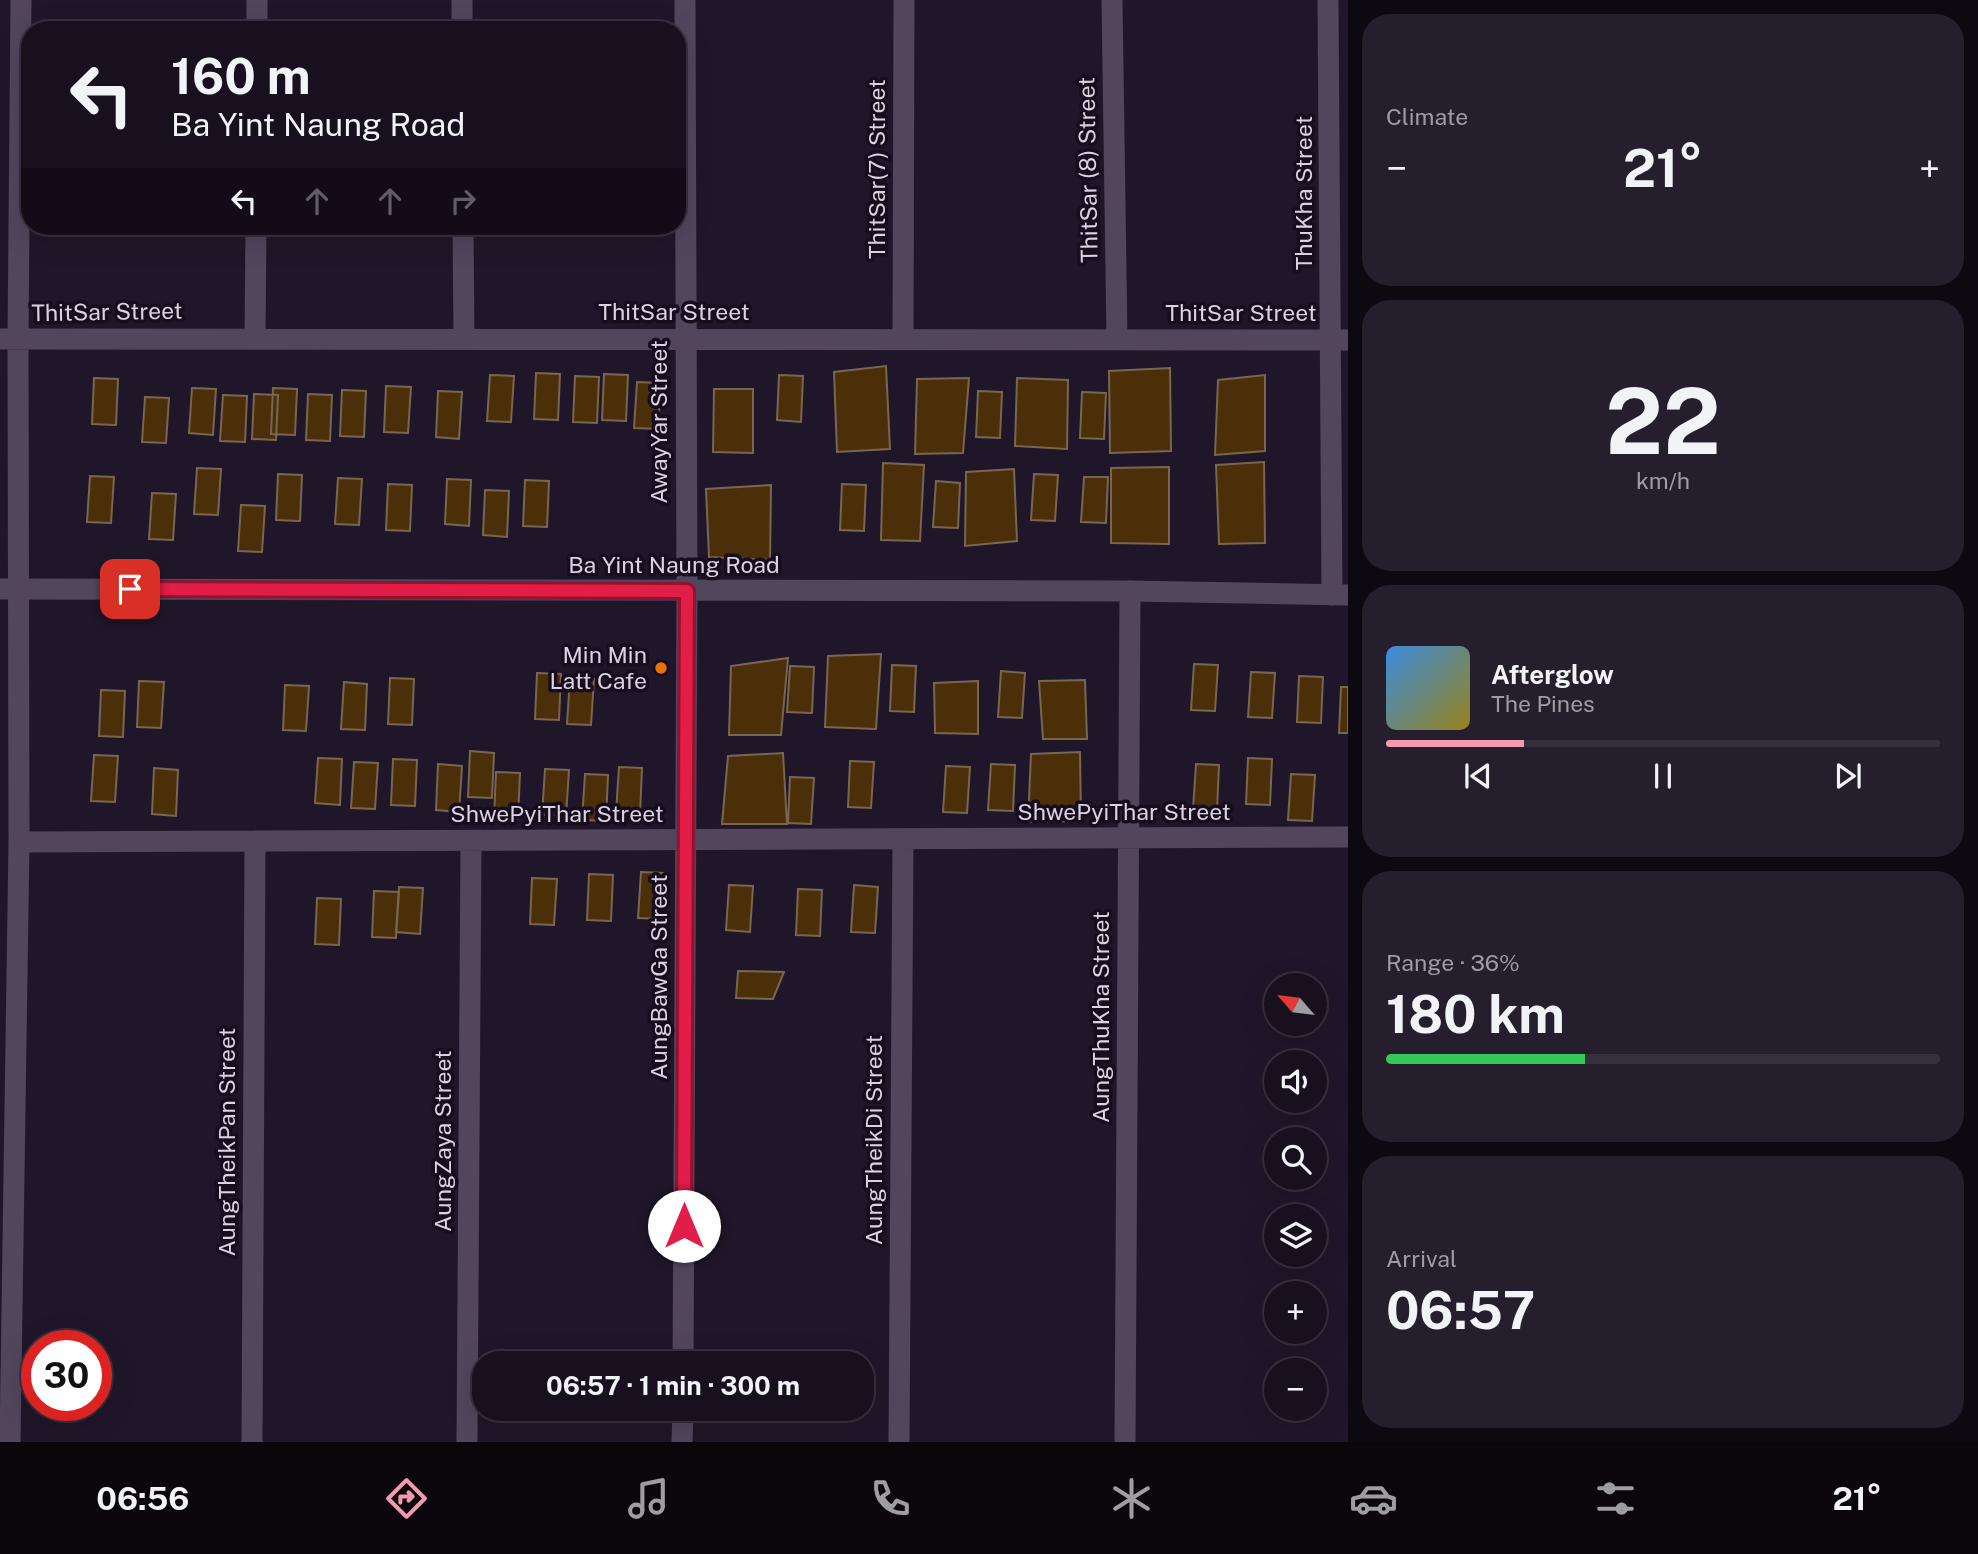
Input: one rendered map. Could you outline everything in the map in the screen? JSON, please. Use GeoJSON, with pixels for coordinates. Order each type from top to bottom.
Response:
{"type":"FeatureCollection","features":[{"type":"Feature","properties":{"kind":"street"},"geometry":{"type":"LineString","coordinates":[[10,1442],[6,1285],[19,842],[9,589],[9,339],[21,0]]}},
{"type":"Feature","properties":{"kind":"street"},"geometry":{"type":"LineString","coordinates":[[257,0],[257,21]]}},
{"type":"Feature","properties":{"kind":"street"},"geometry":{"type":"LineString","coordinates":[[462,0],[462,21]]}},
{"type":"Feature","properties":{"kind":"street","name":"AwayYar Street"},"geometry":{"type":"LineString","coordinates":[[685,0],[685,21]]}},
{"type":"Feature","properties":{"kind":"street","name":"ThitSar(7) Street"},"geometry":{"type":"LineString","coordinates":[[903,339],[904,0]]}},
{"type":"Feature","properties":{"kind":"street","name":"ThitSar (8) Street"},"geometry":{"type":"LineString","coordinates":[[1112,0],[1117,339]]}},
{"type":"Feature","properties":{"kind":"street","name":"ThuKha Street"},"geometry":{"type":"LineString","coordinates":[[1328,0],[1339,340],[1340,595]]}},
{"type":"Feature","properties":{"kind":"street"},"geometry":{"type":"LineString","coordinates":[[255,337],[256,235]]}},
{"type":"Feature","properties":{"kind":"street"},"geometry":{"type":"LineString","coordinates":[[463,235],[464,338]]}},
{"type":"Feature","properties":{"kind":"street","name":"AwayYar Street"},"geometry":{"type":"LineString","coordinates":[[685,235],[687,591]]}},
{"type":"Feature","properties":{"kind":"street","name":"ThitSar Street"},"geometry":{"type":"LineString","coordinates":[[9,339],[255,337],[1339,340]]}},
{"type":"Feature","properties":{"kind":"street","name":"Ba Yint Naung Road"},"geometry":{"type":"LineString","coordinates":[[9,589],[1130,591],[1340,595]]}},
{"type":"Feature","properties":{"kind":"street","name":"AungBawGa Street"},"geometry":{"type":"LineString","coordinates":[[683,1351],[687,591]]}},
{"type":"Feature","properties":{"kind":"street","name":"AungThuKha Street"},"geometry":{"type":"LineString","coordinates":[[1125,1442],[1130,591]]}},
{"type":"Feature","properties":{"kind":"street","name":"ShwePyiThar Street"},"geometry":{"type":"LineString","coordinates":[[19,842],[1348,837]]}},
{"type":"Feature","properties":{"kind":"street","name":"AungTheikDi Street"},"geometry":{"type":"LineString","coordinates":[[899,1442],[902,839]]}},
{"type":"Feature","properties":{"kind":"street","name":"AungTheikPan Street"},"geometry":{"type":"LineString","coordinates":[[253,1442],[255,841]]}},
{"type":"Feature","properties":{"kind":"street","name":"AungZaya Street"},"geometry":{"type":"LineString","coordinates":[[467,1442],[471,841]]}},
{"type":"Feature","properties":{"kind":"street"},"geometry":{"type":"LineString","coordinates":[[682,1421],[682,1442]]}},
{"type":"Feature","properties":{"kind":"building"},"geometry":{"type":"Polygon","coordinates":[[[886,366],[890,449],[837,452],[834,372],[886,366]]]}},
{"type":"Feature","properties":{"kind":"building"},"geometry":{"type":"Polygon","coordinates":[[[1170,368],[1171,451],[1110,453],[1109,371],[1170,368]]]}},
{"type":"Feature","properties":{"kind":"building"},"geometry":{"type":"Polygon","coordinates":[[[536,373],[560,374],[558,420],[534,419],[536,373]]]}},
{"type":"Feature","properties":{"kind":"building"},"geometry":{"type":"Polygon","coordinates":[[[604,374],[628,375],[626,421],[602,420],[604,374]]]}},
{"type":"Feature","properties":{"kind":"building"},"geometry":{"type":"Polygon","coordinates":[[[490,375],[514,376],[511,422],[487,421],[490,375]]]}},
{"type":"Feature","properties":{"kind":"building"},"geometry":{"type":"Polygon","coordinates":[[[779,375],[803,376],[801,422],[777,420],[779,375]]]}},
{"type":"Feature","properties":{"kind":"building"},"geometry":{"type":"Polygon","coordinates":[[[1265,375],[1265,451],[1215,455],[1218,380],[1265,375]]]}},
{"type":"Feature","properties":{"kind":"building"},"geometry":{"type":"Polygon","coordinates":[[[575,376],[599,377],[597,423],[573,422],[575,376]]]}},
{"type":"Feature","properties":{"kind":"building"},"geometry":{"type":"Polygon","coordinates":[[[94,378],[118,379],[116,425],[92,424],[94,378]]]}},
{"type":"Feature","properties":{"kind":"building"},"geometry":{"type":"Polygon","coordinates":[[[969,378],[963,453],[915,454],[917,379],[969,378]]]}},
{"type":"Feature","properties":{"kind":"building"},"geometry":{"type":"Polygon","coordinates":[[[1017,378],[1068,380],[1067,449],[1015,446],[1017,378]]]}},
{"type":"Feature","properties":{"kind":"building"},"geometry":{"type":"Polygon","coordinates":[[[637,382],[661,383],[658,429],[634,428],[637,382]]]}},
{"type":"Feature","properties":{"kind":"building"},"geometry":{"type":"Polygon","coordinates":[[[386,386],[411,387],[408,433],[384,432],[386,386]]]}},
{"type":"Feature","properties":{"kind":"building"},"geometry":{"type":"Polygon","coordinates":[[[192,388],[216,389],[213,435],[189,433],[192,388]]]}},
{"type":"Feature","properties":{"kind":"building"},"geometry":{"type":"Polygon","coordinates":[[[273,388],[297,389],[295,435],[271,434],[273,388]]]}},
{"type":"Feature","properties":{"kind":"building"},"geometry":{"type":"Polygon","coordinates":[[[714,389],[753,389],[753,453],[713,452],[714,389]]]}},
{"type":"Feature","properties":{"kind":"building"},"geometry":{"type":"Polygon","coordinates":[[[342,390],[366,391],[364,437],[340,436],[342,390]]]}},
{"type":"Feature","properties":{"kind":"building"},"geometry":{"type":"Polygon","coordinates":[[[438,391],[462,392],[459,439],[436,437],[438,391]]]}},
{"type":"Feature","properties":{"kind":"building"},"geometry":{"type":"Polygon","coordinates":[[[978,391],[1002,392],[1000,438],[976,437],[978,391]]]}},
{"type":"Feature","properties":{"kind":"building"},"geometry":{"type":"Polygon","coordinates":[[[1082,392],[1106,393],[1104,439],[1080,438],[1082,392]]]}},
{"type":"Feature","properties":{"kind":"building"},"geometry":{"type":"Polygon","coordinates":[[[254,394],[278,395],[276,440],[252,439],[254,394]]]}},
{"type":"Feature","properties":{"kind":"building"},"geometry":{"type":"Polygon","coordinates":[[[308,394],[332,395],[330,441],[306,440],[308,394]]]}},
{"type":"Feature","properties":{"kind":"building"},"geometry":{"type":"Polygon","coordinates":[[[223,395],[247,396],[245,442],[220,441],[223,395]]]}},
{"type":"Feature","properties":{"kind":"building"},"geometry":{"type":"Polygon","coordinates":[[[145,397],[169,398],[166,443],[142,442],[145,397]]]}},
{"type":"Feature","properties":{"kind":"building"},"geometry":{"type":"Polygon","coordinates":[[[1264,462],[1265,543],[1219,544],[1216,465],[1264,462]]]}},
{"type":"Feature","properties":{"kind":"building"},"geometry":{"type":"Polygon","coordinates":[[[883,463],[924,465],[920,541],[881,540],[883,463]]]}},
{"type":"Feature","properties":{"kind":"building"},"geometry":{"type":"Polygon","coordinates":[[[1169,467],[1169,544],[1111,543],[1111,468],[1169,467]]]}},
{"type":"Feature","properties":{"kind":"building"},"geometry":{"type":"Polygon","coordinates":[[[197,468],[221,469],[218,515],[194,514],[197,468]]]}},
{"type":"Feature","properties":{"kind":"building"},"geometry":{"type":"Polygon","coordinates":[[[1014,469],[1017,541],[965,546],[966,472],[1014,469]]]}},
{"type":"Feature","properties":{"kind":"building"},"geometry":{"type":"Polygon","coordinates":[[[278,474],[302,475],[300,521],[276,520],[278,474]]]}},
{"type":"Feature","properties":{"kind":"building"},"geometry":{"type":"Polygon","coordinates":[[[1034,474],[1058,475],[1055,521],[1031,520],[1034,474]]]}},
{"type":"Feature","properties":{"kind":"building"},"geometry":{"type":"Polygon","coordinates":[[[90,476],[114,477],[111,523],[87,522],[90,476]]]}},
{"type":"Feature","properties":{"kind":"building"},"geometry":{"type":"Polygon","coordinates":[[[1084,477],[1108,477],[1106,523],[1081,522],[1084,477]]]}},
{"type":"Feature","properties":{"kind":"building"},"geometry":{"type":"Polygon","coordinates":[[[338,478],[362,479],[359,525],[335,524],[338,478]]]}},
{"type":"Feature","properties":{"kind":"building"},"geometry":{"type":"Polygon","coordinates":[[[447,479],[471,480],[469,526],[445,524],[447,479]]]}},
{"type":"Feature","properties":{"kind":"building"},"geometry":{"type":"Polygon","coordinates":[[[525,480],[549,481],[547,527],[523,526],[525,480]]]}},
{"type":"Feature","properties":{"kind":"building"},"geometry":{"type":"Polygon","coordinates":[[[936,481],[960,483],[958,528],[933,527],[936,481]]]}},
{"type":"Feature","properties":{"kind":"building"},"geometry":{"type":"Polygon","coordinates":[[[388,484],[412,485],[410,531],[386,530],[388,484]]]}},
{"type":"Feature","properties":{"kind":"building"},"geometry":{"type":"Polygon","coordinates":[[[842,484],[866,485],[864,531],[840,530],[842,484]]]}},
{"type":"Feature","properties":{"kind":"building"},"geometry":{"type":"Polygon","coordinates":[[[771,485],[770,560],[709,557],[706,489],[771,485]]]}},
{"type":"Feature","properties":{"kind":"building"},"geometry":{"type":"Polygon","coordinates":[[[485,490],[509,491],[507,537],[483,535],[485,490]]]}},
{"type":"Feature","properties":{"kind":"building"},"geometry":{"type":"Polygon","coordinates":[[[152,493],[176,494],[173,540],[149,539],[152,493]]]}},
{"type":"Feature","properties":{"kind":"building"},"geometry":{"type":"Polygon","coordinates":[[[241,505],[265,506],[262,552],[238,551],[241,505]]]}},
{"type":"Feature","properties":{"kind":"building"},"geometry":{"type":"Polygon","coordinates":[[[881,654],[876,729],[825,727],[828,656],[881,654]]]}},
{"type":"Feature","properties":{"kind":"building"},"geometry":{"type":"Polygon","coordinates":[[[788,658],[781,735],[729,735],[731,666],[788,658]]]}},
{"type":"Feature","properties":{"kind":"building"},"geometry":{"type":"Polygon","coordinates":[[[1194,664],[1218,665],[1215,711],[1191,710],[1194,664]]]}},
{"type":"Feature","properties":{"kind":"building"},"geometry":{"type":"Polygon","coordinates":[[[892,665],[916,666],[914,712],[890,711],[892,665]]]}},
{"type":"Feature","properties":{"kind":"building"},"geometry":{"type":"Polygon","coordinates":[[[790,666],[814,667],[812,713],[787,712],[790,666]]]}},
{"type":"Feature","properties":{"kind":"building"},"geometry":{"type":"Polygon","coordinates":[[[1001,671],[1025,673],[1022,718],[998,717],[1001,671]]]}},
{"type":"Feature","properties":{"kind":"building"},"geometry":{"type":"Polygon","coordinates":[[[1251,672],[1275,673],[1272,718],[1248,717],[1251,672]]]}},
{"type":"Feature","properties":{"kind":"building"},"geometry":{"type":"Polygon","coordinates":[[[537,673],[561,674],[559,720],[535,719],[537,673]]]}},
{"type":"Feature","properties":{"kind":"building"},"geometry":{"type":"Polygon","coordinates":[[[1299,676],[1323,677],[1321,723],[1297,722],[1299,676]]]}},
{"type":"Feature","properties":{"kind":"building"},"geometry":{"type":"Polygon","coordinates":[[[390,678],[414,679],[412,725],[388,724],[390,678]]]}},
{"type":"Feature","properties":{"kind":"building"},"geometry":{"type":"Polygon","coordinates":[[[570,678],[594,679],[591,725],[567,724],[570,678]]]}},
{"type":"Feature","properties":{"kind":"building"},"geometry":{"type":"Polygon","coordinates":[[[1085,680],[1087,739],[1043,739],[1039,681],[1085,680]]]}},
{"type":"Feature","properties":{"kind":"building"},"geometry":{"type":"Polygon","coordinates":[[[139,681],[164,682],[161,728],[137,727],[139,681]]]}},
{"type":"Feature","properties":{"kind":"building"},"geometry":{"type":"Polygon","coordinates":[[[978,681],[978,734],[935,733],[934,683],[978,681]]]}},
{"type":"Feature","properties":{"kind":"building"},"geometry":{"type":"Polygon","coordinates":[[[344,682],[367,684],[365,730],[341,729],[344,682]]]}},
{"type":"Feature","properties":{"kind":"building"},"geometry":{"type":"Polygon","coordinates":[[[285,685],[309,686],[306,731],[283,730],[285,685]]]}},
{"type":"Feature","properties":{"kind":"building"},"geometry":{"type":"Polygon","coordinates":[[[1341,687],[1348,687],[1348,733],[1339,733],[1341,687]]]}},
{"type":"Feature","properties":{"kind":"building"},"geometry":{"type":"Polygon","coordinates":[[[101,690],[125,691],[123,737],[99,736],[101,690]]]}},
{"type":"Feature","properties":{"kind":"building"},"geometry":{"type":"Polygon","coordinates":[[[470,751],[494,753],[492,798],[468,797],[470,751]]]}},
{"type":"Feature","properties":{"kind":"building"},"geometry":{"type":"Polygon","coordinates":[[[1080,752],[1081,821],[1028,822],[1031,754],[1080,752]]]}},
{"type":"Feature","properties":{"kind":"building"},"geometry":{"type":"Polygon","coordinates":[[[783,753],[787,824],[722,824],[728,756],[783,753]]]}},
{"type":"Feature","properties":{"kind":"building"},"geometry":{"type":"Polygon","coordinates":[[[94,755],[118,756],[115,802],[91,801],[94,755]]]}},
{"type":"Feature","properties":{"kind":"building"},"geometry":{"type":"Polygon","coordinates":[[[318,758],[342,759],[340,805],[315,803],[318,758]]]}},
{"type":"Feature","properties":{"kind":"building"},"geometry":{"type":"Polygon","coordinates":[[[1248,758],[1272,759],[1270,805],[1246,804],[1248,758]]]}},
{"type":"Feature","properties":{"kind":"building"},"geometry":{"type":"Polygon","coordinates":[[[393,759],[417,760],[415,806],[391,805],[393,759]]]}},
{"type":"Feature","properties":{"kind":"building"},"geometry":{"type":"Polygon","coordinates":[[[850,761],[874,762],[871,808],[848,807],[850,761]]]}},
{"type":"Feature","properties":{"kind":"building"},"geometry":{"type":"Polygon","coordinates":[[[354,762],[378,763],[375,809],[351,808],[354,762]]]}},
{"type":"Feature","properties":{"kind":"building"},"geometry":{"type":"Polygon","coordinates":[[[438,764],[462,766],[459,812],[436,810],[438,764]]]}},
{"type":"Feature","properties":{"kind":"building"},"geometry":{"type":"Polygon","coordinates":[[[991,764],[1015,765],[1013,811],[988,810],[991,764]]]}},
{"type":"Feature","properties":{"kind":"building"},"geometry":{"type":"Polygon","coordinates":[[[1196,764],[1219,765],[1217,811],[1193,810],[1196,764]]]}},
{"type":"Feature","properties":{"kind":"building"},"geometry":{"type":"Polygon","coordinates":[[[946,766],[970,767],[967,813],[943,812],[946,766]]]}},
{"type":"Feature","properties":{"kind":"building"},"geometry":{"type":"Polygon","coordinates":[[[619,767],[642,768],[640,814],[616,813],[619,767]]]}},
{"type":"Feature","properties":{"kind":"building"},"geometry":{"type":"Polygon","coordinates":[[[154,768],[178,770],[176,816],[152,814],[154,768]]]}},
{"type":"Feature","properties":{"kind":"building"},"geometry":{"type":"Polygon","coordinates":[[[545,769],[569,770],[566,816],[542,815],[545,769]]]}},
{"type":"Feature","properties":{"kind":"building"},"geometry":{"type":"Polygon","coordinates":[[[496,772],[520,773],[518,819],[494,818],[496,772]]]}},
{"type":"Feature","properties":{"kind":"building"},"geometry":{"type":"Polygon","coordinates":[[[585,774],[608,775],[606,821],[582,820],[585,774]]]}},
{"type":"Feature","properties":{"kind":"building"},"geometry":{"type":"Polygon","coordinates":[[[1291,774],[1315,775],[1312,821],[1288,820],[1291,774]]]}},
{"type":"Feature","properties":{"kind":"building"},"geometry":{"type":"Polygon","coordinates":[[[790,777],[814,778],[811,824],[788,823],[790,777]]]}},
{"type":"Feature","properties":{"kind":"building"},"geometry":{"type":"Polygon","coordinates":[[[641,872],[665,873],[663,919],[638,918],[641,872]]]}},
{"type":"Feature","properties":{"kind":"building"},"geometry":{"type":"Polygon","coordinates":[[[589,874],[613,875],[611,921],[587,920],[589,874]]]}},
{"type":"Feature","properties":{"kind":"building"},"geometry":{"type":"Polygon","coordinates":[[[532,878],[557,879],[554,925],[530,924],[532,878]]]}},
{"type":"Feature","properties":{"kind":"building"},"geometry":{"type":"Polygon","coordinates":[[[729,885],[753,886],[750,932],[726,930],[729,885]]]}},
{"type":"Feature","properties":{"kind":"building"},"geometry":{"type":"Polygon","coordinates":[[[854,885],[878,887],[875,933],[851,932],[854,885]]]}},
{"type":"Feature","properties":{"kind":"building"},"geometry":{"type":"Polygon","coordinates":[[[399,887],[423,888],[420,934],[396,932],[399,887]]]}},
{"type":"Feature","properties":{"kind":"building"},"geometry":{"type":"Polygon","coordinates":[[[798,889],[822,890],[820,936],[796,935],[798,889]]]}},
{"type":"Feature","properties":{"kind":"building"},"geometry":{"type":"Polygon","coordinates":[[[374,891],[399,892],[396,938],[372,937],[374,891]]]}},
{"type":"Feature","properties":{"kind":"building"},"geometry":{"type":"Polygon","coordinates":[[[317,898],[341,899],[339,945],[315,944],[317,898]]]}},
{"type":"Feature","properties":{"kind":"building"},"geometry":{"type":"Polygon","coordinates":[[[738,971],[784,972],[773,999],[736,998],[738,971]]]}},
{"type":"Feature","properties":{"kind":"place","name":"Min Min Latt Cafe"},"geometry":{"type":"Point","coordinates":[661,668]}},
{"type":"Feature","properties":{"kind":"route"},"geometry":{"type":"LineString","coordinates":[[130,589],[687,591],[684,1226]]}}]}
